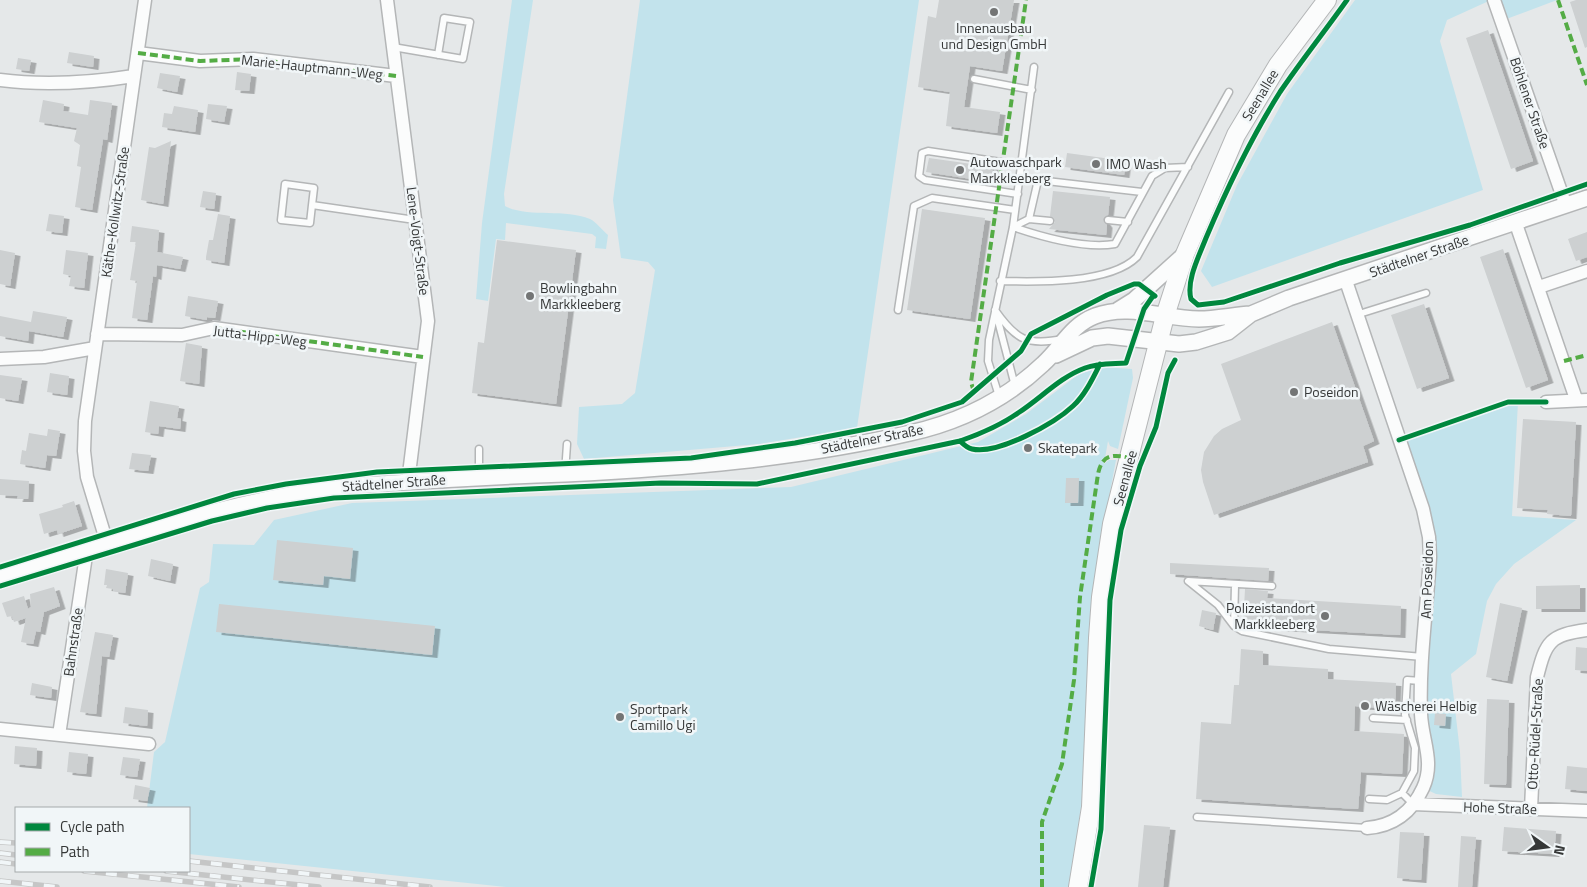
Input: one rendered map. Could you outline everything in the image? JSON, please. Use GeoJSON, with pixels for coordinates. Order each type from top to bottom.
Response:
{"type":"FeatureCollection","features":[{"type":"Feature","properties":{"kind":"main road","name":"Seenallee"},"geometry":{"type":"LineString","coordinates":[[1078,887],[1087,838],[1094,774],[1101,597],[1112,524],[1166,316],[1185,254],[1227,154],[1254,101],[1327,0]]}},
{"type":"Feature","properties":{"kind":"street","name":"Käthe-Kollwitz-Straße"},"geometry":{"type":"LineString","coordinates":[[106,544],[87,477],[84,451],[85,421],[145,0]]}},
{"type":"Feature","properties":{"kind":"street","name":"Lene-Voigt-Straße"},"geometry":{"type":"LineString","coordinates":[[387,0],[428,321],[408,482]]}},
{"type":"Feature","properties":{"kind":"street","name":"Böhlener Straße"},"geometry":{"type":"LineString","coordinates":[[1494,0],[1566,206]]}},
{"type":"Feature","properties":{"kind":"street","name":"Marie-Hauptmann-Weg"},"geometry":{"type":"LineString","coordinates":[[138,53],[200,61],[253,59],[396,76]]}},
{"type":"Feature","properties":{"kind":"street"},"geometry":{"type":"LineString","coordinates":[[0,80],[69,84],[134,76]]}},
{"type":"Feature","properties":{"kind":"street","name":"Städtelner Straße"},"geometry":{"type":"LineString","coordinates":[[1048,360],[1092,338],[1119,336],[1179,344],[1211,338],[1228,332],[1251,314],[1289,298],[1346,281],[1516,224],[1587,198]]}},
{"type":"Feature","properties":{"kind":"street"},"geometry":{"type":"LineString","coordinates":[[1516,224],[1582,400],[1546,402]]}},
{"type":"Feature","properties":{"kind":"street","name":"Seenallee"},"geometry":{"type":"LineString","coordinates":[[1118,310],[1134,300],[1185,254]]}},
{"type":"Feature","properties":{"kind":"street"},"geometry":{"type":"LineString","coordinates":[[1539,287],[1587,271]]}},
{"type":"Feature","properties":{"kind":"street","name":"Am Poseidon"},"geometry":{"type":"LineString","coordinates":[[1346,281],[1423,508],[1429,537],[1430,557],[1421,681],[1421,715],[1429,761],[1423,788],[1413,804],[1393,822],[1380,827],[1367,828]]}},
{"type":"Feature","properties":{"kind":"street","name":"Städtelner Straße"},"geometry":{"type":"LineString","coordinates":[[0,576],[244,503],[326,488],[479,477],[673,468],[774,456],[910,433],[951,421],[999,398],[1016,387],[1048,360],[1065,338],[1092,317],[1118,310],[1201,319],[1251,314]]}},
{"type":"Feature","properties":{"kind":"street","name":"Jutta-Hipp-Weg"},"geometry":{"type":"LineString","coordinates":[[97,334],[182,335],[214,328],[423,357]]}},
{"type":"Feature","properties":{"kind":"street"},"geometry":{"type":"LineString","coordinates":[[0,359],[44,357],[95,348]]}},
{"type":"Feature","properties":{"kind":"street","name":"Bahnstraße"},"geometry":{"type":"LineString","coordinates":[[60,735],[87,549]]}},
{"type":"Feature","properties":{"kind":"street","name":"Otto-Rüdel-Straße"},"geometry":{"type":"LineString","coordinates":[[1531,809],[1536,677],[1542,658],[1550,643],[1562,633],[1587,630]]}},
{"type":"Feature","properties":{"kind":"street"},"geometry":{"type":"LineString","coordinates":[[0,729],[149,744]]}},
{"type":"Feature","properties":{"kind":"street","name":"Hohe Straße"},"geometry":{"type":"LineString","coordinates":[[1413,804],[1587,811]]}},
{"type":"Feature","properties":{"kind":"lane"},"geometry":{"type":"LineString","coordinates":[[393,47],[463,59],[470,22],[444,18],[438,54]]}},
{"type":"Feature","properties":{"kind":"lane"},"geometry":{"type":"LineString","coordinates":[[999,398],[988,361],[989,340],[1013,227],[1034,67]]}},
{"type":"Feature","properties":{"kind":"lane"},"geometry":{"type":"LineString","coordinates":[[974,79],[1032,90]]}},
{"type":"Feature","properties":{"kind":"lane"},"geometry":{"type":"LineString","coordinates":[[1000,281],[1025,282],[1100,276],[1128,266],[1137,257],[1229,92]]}},
{"type":"Feature","properties":{"kind":"lane"},"geometry":{"type":"LineString","coordinates":[[1018,194],[925,180],[919,176],[922,153],[928,151],[1022,165]]}},
{"type":"Feature","properties":{"kind":"lane"},"geometry":{"type":"LineString","coordinates":[[1013,227],[1042,237],[1104,246],[1115,244],[1152,176],[1165,168],[1188,166]]}},
{"type":"Feature","properties":{"kind":"lane"},"geometry":{"type":"LineString","coordinates":[[1030,220],[1038,180],[1142,192]]}},
{"type":"Feature","properties":{"kind":"lane"},"geometry":{"type":"LineString","coordinates":[[285,184],[314,188],[312,205],[310,223],[281,220],[285,184]]}},
{"type":"Feature","properties":{"kind":"lane"},"geometry":{"type":"LineString","coordinates":[[898,310],[914,206],[932,198],[1015,210]]}},
{"type":"Feature","properties":{"kind":"lane"},"geometry":{"type":"LineString","coordinates":[[312,205],[415,220]]}},
{"type":"Feature","properties":{"kind":"lane"},"geometry":{"type":"LineString","coordinates":[[1013,227],[1030,220],[1050,221]]}},
{"type":"Feature","properties":{"kind":"lane"},"geometry":{"type":"LineString","coordinates":[[1108,220],[1128,222]]}},
{"type":"Feature","properties":{"kind":"lane"},"geometry":{"type":"LineString","coordinates":[[1356,315],[1426,293]]}},
{"type":"Feature","properties":{"kind":"lane"},"geometry":{"type":"LineString","coordinates":[[995,310],[1008,328],[1027,340],[1039,343],[1065,338]]}},
{"type":"Feature","properties":{"kind":"lane"},"geometry":{"type":"LineString","coordinates":[[995,310],[1016,387]]}},
{"type":"Feature","properties":{"kind":"lane"},"geometry":{"type":"LineString","coordinates":[[565,474],[567,444]]}},
{"type":"Feature","properties":{"kind":"lane"},"geometry":{"type":"LineString","coordinates":[[479,449],[479,477]]}},
{"type":"Feature","properties":{"kind":"lane"},"geometry":{"type":"LineString","coordinates":[[1272,586],[1188,581],[1218,605],[1234,626],[1242,631],[1329,649],[1423,657]]}},
{"type":"Feature","properties":{"kind":"lane"},"geometry":{"type":"LineString","coordinates":[[1234,626],[1235,585]]}},
{"type":"Feature","properties":{"kind":"lane"},"geometry":{"type":"LineString","coordinates":[[1369,799],[1387,800],[1402,793],[1414,771],[1415,748],[1407,720],[1407,680],[1421,681]]}},
{"type":"Feature","properties":{"kind":"lane"},"geometry":{"type":"LineString","coordinates":[[1373,718],[1407,720]]}},
{"type":"Feature","properties":{"kind":"lane"},"geometry":{"type":"LineString","coordinates":[[1402,793],[1413,804]]}},
{"type":"Feature","properties":{"kind":"lane"},"geometry":{"type":"LineString","coordinates":[[1197,817],[1367,828]]}},
{"type":"Feature","properties":{"kind":"shaded area"},"geometry":{"type":"Polygon","coordinates":[[[512,0],[533,0],[504,194],[505,206],[524,212],[580,216],[592,220],[608,235],[606,249],[595,248],[596,237],[592,234],[506,223],[505,240],[496,239],[488,301],[476,299],[482,223],[512,0]]]}},
{"type":"Feature","properties":{"kind":"shaded area"},"geometry":{"type":"Polygon","coordinates":[[[640,0],[919,0],[857,428],[759,444],[584,459],[577,444],[579,407],[622,404],[635,393],[655,270],[648,262],[621,258],[613,200],[640,0]]]}},
{"type":"Feature","properties":{"kind":"shaded area"},"geometry":{"type":"Polygon","coordinates":[[[1355,0],[1491,0],[1447,20],[1440,41],[1483,190],[1212,287],[1201,271],[1237,185],[1287,94],[1355,0]]]}},
{"type":"Feature","properties":{"kind":"shaded area"},"geometry":{"type":"Polygon","coordinates":[[[1494,0],[1557,0],[1501,21],[1494,0]]]}},
{"type":"Feature","properties":{"kind":"shaded area","name":"Sportpark Camillo Ugi"},"geometry":{"type":"Polygon","coordinates":[[[1102,367],[1132,369],[1133,378],[1118,449],[1110,446],[1108,441],[1104,464],[1109,460],[1116,460],[1100,545],[1084,788],[1069,887],[506,887],[190,854],[190,807],[147,807],[154,752],[165,742],[200,588],[209,582],[213,544],[254,545],[274,520],[352,503],[791,487],[978,442],[1026,414],[1079,374],[1102,367]]]}},
{"type":"Feature","properties":{"kind":"shaded area"},"geometry":{"type":"Polygon","coordinates":[[[1508,402],[1518,402],[1512,516],[1576,520],[1514,564],[1496,584],[1487,601],[1476,654],[1451,674],[1460,752],[1462,797],[1436,794],[1423,788],[1421,715],[1430,557],[1399,440],[1508,402]]]}},
{"type":"Feature","properties":{"kind":"building"},"geometry":{"type":"Polygon","coordinates":[[[939,0],[1014,0],[1002,71],[970,66],[964,107],[1000,112],[997,133],[946,126],[950,92],[918,87],[928,16],[936,18],[939,0]]]}},
{"type":"Feature","properties":{"kind":"building"},"geometry":{"type":"Polygon","coordinates":[[[1587,0],[1587,47],[1585,48],[1570,2],[1587,0]]]}},
{"type":"Feature","properties":{"kind":"building"},"geometry":{"type":"Polygon","coordinates":[[[1488,30],[1533,161],[1511,169],[1466,38],[1488,30]]]}},
{"type":"Feature","properties":{"kind":"building"},"geometry":{"type":"Polygon","coordinates":[[[69,52],[94,56],[93,67],[67,63],[69,52]]]}},
{"type":"Feature","properties":{"kind":"building"},"geometry":{"type":"Polygon","coordinates":[[[18,58],[31,60],[29,71],[16,69],[18,58]]]}},
{"type":"Feature","properties":{"kind":"building"},"geometry":{"type":"Polygon","coordinates":[[[237,72],[251,74],[249,91],[235,90],[237,72]]]}},
{"type":"Feature","properties":{"kind":"building"},"geometry":{"type":"Polygon","coordinates":[[[160,73],[180,76],[177,92],[157,88],[160,73]]]}},
{"type":"Feature","properties":{"kind":"building"},"geometry":{"type":"Polygon","coordinates":[[[43,100],[64,104],[63,111],[88,115],[90,100],[112,103],[107,140],[103,139],[92,210],[75,207],[81,167],[77,166],[80,145],[74,141],[77,128],[39,122],[43,100]]]}},
{"type":"Feature","properties":{"kind":"building"},"geometry":{"type":"Polygon","coordinates":[[[208,104],[227,106],[224,122],[206,119],[208,104]]]}},
{"type":"Feature","properties":{"kind":"building"},"geometry":{"type":"Polygon","coordinates":[[[174,106],[198,110],[195,132],[162,127],[164,113],[172,114],[174,106]]]}},
{"type":"Feature","properties":{"kind":"building"},"geometry":{"type":"Polygon","coordinates":[[[171,141],[163,204],[141,200],[149,147],[155,148],[171,141]]]}},
{"type":"Feature","properties":{"kind":"building","name":"IMO Wash"},"geometry":{"type":"Polygon","coordinates":[[[1067,153],[1126,161],[1124,175],[1065,167],[1067,153]]]}},
{"type":"Feature","properties":{"kind":"building","name":"Autowaschpark Markkleeberg"},"geometry":{"type":"Polygon","coordinates":[[[929,158],[993,167],[991,182],[926,172],[929,158]]]}},
{"type":"Feature","properties":{"kind":"building"},"geometry":{"type":"Polygon","coordinates":[[[203,191],[216,193],[214,209],[200,207],[203,191]]]}},
{"type":"Feature","properties":{"kind":"building"},"geometry":{"type":"Polygon","coordinates":[[[1053,191],[1110,197],[1108,215],[1103,219],[1107,225],[1106,235],[1049,229],[1055,222],[1050,216],[1053,191]]]}},
{"type":"Feature","properties":{"kind":"building"},"geometry":{"type":"Polygon","coordinates":[[[922,209],[985,218],[970,319],[907,310],[922,209]]]}},
{"type":"Feature","properties":{"kind":"building"},"geometry":{"type":"Polygon","coordinates":[[[49,214],[64,216],[62,233],[46,231],[49,214]]]}},
{"type":"Feature","properties":{"kind":"building"},"geometry":{"type":"Polygon","coordinates":[[[218,214],[230,216],[224,263],[206,260],[209,240],[213,240],[218,214]]]}},
{"type":"Feature","properties":{"kind":"building"},"geometry":{"type":"Polygon","coordinates":[[[132,226],[159,230],[157,252],[183,257],[180,269],[157,265],[156,277],[153,276],[147,320],[132,318],[137,281],[130,280],[136,242],[130,242],[132,226]]]}},
{"type":"Feature","properties":{"kind":"building"},"geometry":{"type":"Polygon","coordinates":[[[1587,232],[1587,257],[1576,261],[1568,239],[1587,232]]]}},
{"type":"Feature","properties":{"kind":"building","name":"Bowlingbahn Markkleeberg"},"geometry":{"type":"Polygon","coordinates":[[[497,240],[576,250],[556,404],[472,393],[478,342],[484,343],[497,240]]]}},
{"type":"Feature","properties":{"kind":"building"},"geometry":{"type":"Polygon","coordinates":[[[1503,249],[1548,380],[1526,388],[1480,257],[1503,249]]]}},
{"type":"Feature","properties":{"kind":"building"},"geometry":{"type":"Polygon","coordinates":[[[0,250],[15,253],[10,286],[0,284],[0,250]]]}},
{"type":"Feature","properties":{"kind":"building"},"geometry":{"type":"Polygon","coordinates":[[[66,250],[88,253],[84,288],[69,286],[71,276],[63,274],[66,250]]]}},
{"type":"Feature","properties":{"kind":"building"},"geometry":{"type":"Polygon","coordinates":[[[188,296],[218,301],[215,318],[207,317],[207,320],[185,316],[188,296]]]}},
{"type":"Feature","properties":{"kind":"building"},"geometry":{"type":"Polygon","coordinates":[[[1424,304],[1449,378],[1417,389],[1391,315],[1424,304]]]}},
{"type":"Feature","properties":{"kind":"building"},"geometry":{"type":"Polygon","coordinates":[[[33,311],[67,317],[63,337],[29,331],[28,341],[0,336],[0,316],[31,322],[33,311]]]}},
{"type":"Feature","properties":{"kind":"building","name":"Poseidon"},"geometry":{"type":"Polygon","coordinates":[[[1332,322],[1374,441],[1363,446],[1368,462],[1214,515],[1201,470],[1204,452],[1214,436],[1222,429],[1241,420],[1221,364],[1332,322]]]}},
{"type":"Feature","properties":{"kind":"building"},"geometry":{"type":"Polygon","coordinates":[[[186,343],[202,346],[199,384],[180,381],[186,343]]]}},
{"type":"Feature","properties":{"kind":"building"},"geometry":{"type":"Polygon","coordinates":[[[50,373],[69,376],[67,395],[47,392],[50,373]]]}},
{"type":"Feature","properties":{"kind":"building"},"geometry":{"type":"Polygon","coordinates":[[[0,375],[22,378],[18,401],[0,398],[0,375]]]}},
{"type":"Feature","properties":{"kind":"building"},"geometry":{"type":"Polygon","coordinates":[[[150,401],[179,406],[177,418],[181,419],[180,429],[159,426],[158,434],[145,432],[150,401]]]}},
{"type":"Feature","properties":{"kind":"building"},"geometry":{"type":"Polygon","coordinates":[[[1523,419],[1576,422],[1571,516],[1547,514],[1548,510],[1517,508],[1523,419]]]}},
{"type":"Feature","properties":{"kind":"building"},"geometry":{"type":"Polygon","coordinates":[[[48,429],[60,431],[56,456],[47,455],[45,468],[20,464],[22,450],[26,451],[29,433],[47,436],[48,429]]]}},
{"type":"Feature","properties":{"kind":"building"},"geometry":{"type":"Polygon","coordinates":[[[132,453],[151,455],[148,471],[129,469],[132,453]]]}},
{"type":"Feature","properties":{"kind":"building"},"geometry":{"type":"Polygon","coordinates":[[[1066,478],[1079,478],[1078,503],[1065,503],[1066,478]]]}},
{"type":"Feature","properties":{"kind":"building"},"geometry":{"type":"Polygon","coordinates":[[[0,479],[29,481],[28,499],[17,499],[18,496],[0,495],[0,479]]]}},
{"type":"Feature","properties":{"kind":"building"},"geometry":{"type":"Polygon","coordinates":[[[74,501],[82,526],[58,534],[57,530],[44,534],[39,514],[63,507],[62,505],[74,501]]]}},
{"type":"Feature","properties":{"kind":"building"},"geometry":{"type":"Polygon","coordinates":[[[277,540],[353,548],[350,579],[324,576],[323,585],[273,580],[277,540]]]}},
{"type":"Feature","properties":{"kind":"building"},"geometry":{"type":"Polygon","coordinates":[[[151,559],[173,564],[170,581],[148,576],[151,559]]]}},
{"type":"Feature","properties":{"kind":"building"},"geometry":{"type":"Polygon","coordinates":[[[1170,563],[1269,568],[1268,581],[1170,574],[1170,563]]]}},
{"type":"Feature","properties":{"kind":"building"},"geometry":{"type":"Polygon","coordinates":[[[106,569],[128,573],[125,593],[106,588],[107,585],[104,585],[106,569]]]}},
{"type":"Feature","properties":{"kind":"building"},"geometry":{"type":"Polygon","coordinates":[[[1580,585],[1580,609],[1536,609],[1536,586],[1580,585]]]}},
{"type":"Feature","properties":{"kind":"building"},"geometry":{"type":"Polygon","coordinates":[[[54,587],[60,606],[44,612],[40,632],[36,631],[33,644],[21,642],[26,618],[14,622],[12,616],[7,617],[2,603],[24,596],[28,609],[31,607],[30,594],[54,587]]]}},
{"type":"Feature","properties":{"kind":"building","name":"Polizeistandort Markkleeberg"},"geometry":{"type":"Polygon","coordinates":[[[1245,589],[1268,591],[1267,598],[1401,606],[1400,635],[1243,626],[1245,589]]]}},
{"type":"Feature","properties":{"kind":"building"},"geometry":{"type":"Polygon","coordinates":[[[1500,603],[1522,608],[1507,681],[1486,677],[1500,603]]]}},
{"type":"Feature","properties":{"kind":"building"},"geometry":{"type":"Polygon","coordinates":[[[219,604],[435,626],[432,655],[216,632],[219,604]]]}},
{"type":"Feature","properties":{"kind":"building"},"geometry":{"type":"Polygon","coordinates":[[[1202,610],[1216,613],[1213,630],[1199,626],[1202,610]]]}},
{"type":"Feature","properties":{"kind":"building"},"geometry":{"type":"Polygon","coordinates":[[[95,632],[113,635],[109,657],[102,656],[96,714],[80,712],[95,632]]]}},
{"type":"Feature","properties":{"kind":"building"},"geometry":{"type":"Polygon","coordinates":[[[1576,647],[1587,648],[1587,671],[1575,670],[1576,647]]]}},
{"type":"Feature","properties":{"kind":"building"},"geometry":{"type":"Polygon","coordinates":[[[1241,649],[1263,651],[1263,665],[1328,669],[1328,679],[1396,683],[1395,709],[1355,706],[1354,731],[1404,734],[1402,774],[1361,772],[1358,809],[1196,799],[1201,722],[1231,724],[1234,685],[1239,685],[1241,649]]]}},
{"type":"Feature","properties":{"kind":"building"},"geometry":{"type":"Polygon","coordinates":[[[32,683],[52,687],[51,698],[30,695],[32,683]]]}},
{"type":"Feature","properties":{"kind":"building"},"geometry":{"type":"Polygon","coordinates":[[[1487,699],[1509,700],[1506,785],[1484,784],[1487,699]]]}},
{"type":"Feature","properties":{"kind":"building"},"geometry":{"type":"Polygon","coordinates":[[[125,707],[148,710],[147,726],[123,723],[125,707]]]}},
{"type":"Feature","properties":{"kind":"building"},"geometry":{"type":"Polygon","coordinates":[[[1435,713],[1446,714],[1445,726],[1434,725],[1435,713]]]}},
{"type":"Feature","properties":{"kind":"building"},"geometry":{"type":"Polygon","coordinates":[[[15,746],[37,748],[36,766],[14,764],[15,746]]]}},
{"type":"Feature","properties":{"kind":"building"},"geometry":{"type":"Polygon","coordinates":[[[69,752],[88,754],[86,774],[67,772],[69,752]]]}},
{"type":"Feature","properties":{"kind":"building"},"geometry":{"type":"Polygon","coordinates":[[[123,757],[140,759],[137,777],[120,775],[123,757]]]}},
{"type":"Feature","properties":{"kind":"building"},"geometry":{"type":"Polygon","coordinates":[[[1567,766],[1587,768],[1587,791],[1565,789],[1567,766]]]}},
{"type":"Feature","properties":{"kind":"building"},"geometry":{"type":"Polygon","coordinates":[[[135,785],[150,788],[147,801],[133,799],[135,785]]]}},
{"type":"Feature","properties":{"kind":"building"},"geometry":{"type":"Polygon","coordinates":[[[1144,825],[1170,827],[1163,887],[1138,887],[1144,825]]]}},
{"type":"Feature","properties":{"kind":"building"},"geometry":{"type":"Polygon","coordinates":[[[1504,827],[1556,831],[1554,854],[1502,851],[1504,827]]]}},
{"type":"Feature","properties":{"kind":"building"},"geometry":{"type":"Polygon","coordinates":[[[1400,832],[1424,833],[1421,880],[1397,878],[1400,832]]]}},
{"type":"Feature","properties":{"kind":"building"},"geometry":{"type":"Polygon","coordinates":[[[1461,836],[1476,837],[1472,887],[1458,887],[1461,836]]]}},
{"type":"Feature","properties":{"kind":"railway"},"geometry":{"type":"LineString","coordinates":[[0,842],[15,843]]}},
{"type":"Feature","properties":{"kind":"railway"},"geometry":{"type":"LineString","coordinates":[[0,853],[15,855]]}},
{"type":"Feature","properties":{"kind":"railway"},"geometry":{"type":"LineString","coordinates":[[190,861],[430,887]]}},
{"type":"Feature","properties":{"kind":"railway"},"geometry":{"type":"LineString","coordinates":[[0,862],[15,864]]}},
{"type":"Feature","properties":{"kind":"railway"},"geometry":{"type":"LineString","coordinates":[[94,872],[239,887]]}},
{"type":"Feature","properties":{"kind":"railway"},"geometry":{"type":"LineString","coordinates":[[176,872],[319,887]]}},
{"type":"Feature","properties":{"kind":"railway"},"geometry":{"type":"LineString","coordinates":[[0,881],[57,887]]}},
{"type":"Feature","properties":{"kind":"marked path"},"geometry":{"type":"LineString","coordinates":[[974,392],[971,382],[1026,0]]}},
{"type":"Feature","properties":{"kind":"marked path"},"geometry":{"type":"LineString","coordinates":[[1558,0],[1587,85]]}},
{"type":"Feature","properties":{"kind":"marked path"},"geometry":{"type":"LineString","coordinates":[[138,53],[200,61],[253,59],[396,76]]}},
{"type":"Feature","properties":{"kind":"marked path"},"geometry":{"type":"LineString","coordinates":[[214,328],[423,357]]}},
{"type":"Feature","properties":{"kind":"marked path"},"geometry":{"type":"LineString","coordinates":[[1564,361],[1587,355]]}},
{"type":"Feature","properties":{"kind":"marked path"},"geometry":{"type":"LineString","coordinates":[[1042,887],[1042,822],[1062,764],[1074,680],[1080,597],[1098,474],[1105,459],[1113,456],[1130,458]]}},
{"type":"Feature","properties":{"kind":"cycle path"},"geometry":{"type":"LineString","coordinates":[[1347,0],[1280,92],[1240,164],[1214,219],[1194,269],[1190,292],[1191,299],[1198,305],[1224,302],[1340,263],[1470,225],[1587,184]]}},
{"type":"Feature","properties":{"kind":"cycle path"},"geometry":{"type":"LineString","coordinates":[[0,567],[234,494],[286,484],[377,472],[691,458],[795,443],[902,422],[962,402],[1021,351],[1031,334],[1107,295],[1134,284],[1139,284],[1155,296]]}},
{"type":"Feature","properties":{"kind":"cycle path"},"geometry":{"type":"LineString","coordinates":[[0,586],[212,521],[267,508],[334,498],[661,483],[757,484],[960,441],[990,429],[1011,417],[1076,372],[1095,365],[1126,363],[1144,309],[1153,296]]}},
{"type":"Feature","properties":{"kind":"cycle path"},"geometry":{"type":"LineString","coordinates":[[1091,887],[1101,829],[1110,600],[1121,530],[1140,466],[1156,427],[1168,373],[1175,360]]}},
{"type":"Feature","properties":{"kind":"cycle path"},"geometry":{"type":"LineString","coordinates":[[960,441],[970,449],[983,450],[1011,443],[1040,429],[1065,413],[1077,402],[1100,364]]}},
{"type":"Feature","properties":{"kind":"cycle path"},"geometry":{"type":"LineString","coordinates":[[1399,440],[1508,402],[1546,402]]}},
{"type":"Feature","properties":{"kind":"place","name":"Innenausbau und Design GmbH"},"geometry":{"type":"Point","coordinates":[994,12]}},
{"type":"Feature","properties":{"kind":"place","name":"IMO Wash"},"geometry":{"type":"Point","coordinates":[1096,164]}},
{"type":"Feature","properties":{"kind":"place","name":"Autowaschpark Markkleeberg"},"geometry":{"type":"Point","coordinates":[960,170]}},
{"type":"Feature","properties":{"kind":"place","name":"Bowlingbahn Markkleeberg"},"geometry":{"type":"Point","coordinates":[530,296]}},
{"type":"Feature","properties":{"kind":"place","name":"Poseidon"},"geometry":{"type":"Point","coordinates":[1294,392]}},
{"type":"Feature","properties":{"kind":"place","name":"Skatepark"},"geometry":{"type":"Point","coordinates":[1028,448]}},
{"type":"Feature","properties":{"kind":"place","name":"Polizeistandort Markkleeberg"},"geometry":{"type":"Point","coordinates":[1325,616]}},
{"type":"Feature","properties":{"kind":"place","name":"Wäscherei Helbig"},"geometry":{"type":"Point","coordinates":[1365,706]}},
{"type":"Feature","properties":{"kind":"place","name":"Sportpark Camillo Ugi"},"geometry":{"type":"Point","coordinates":[620,717]}}]}
